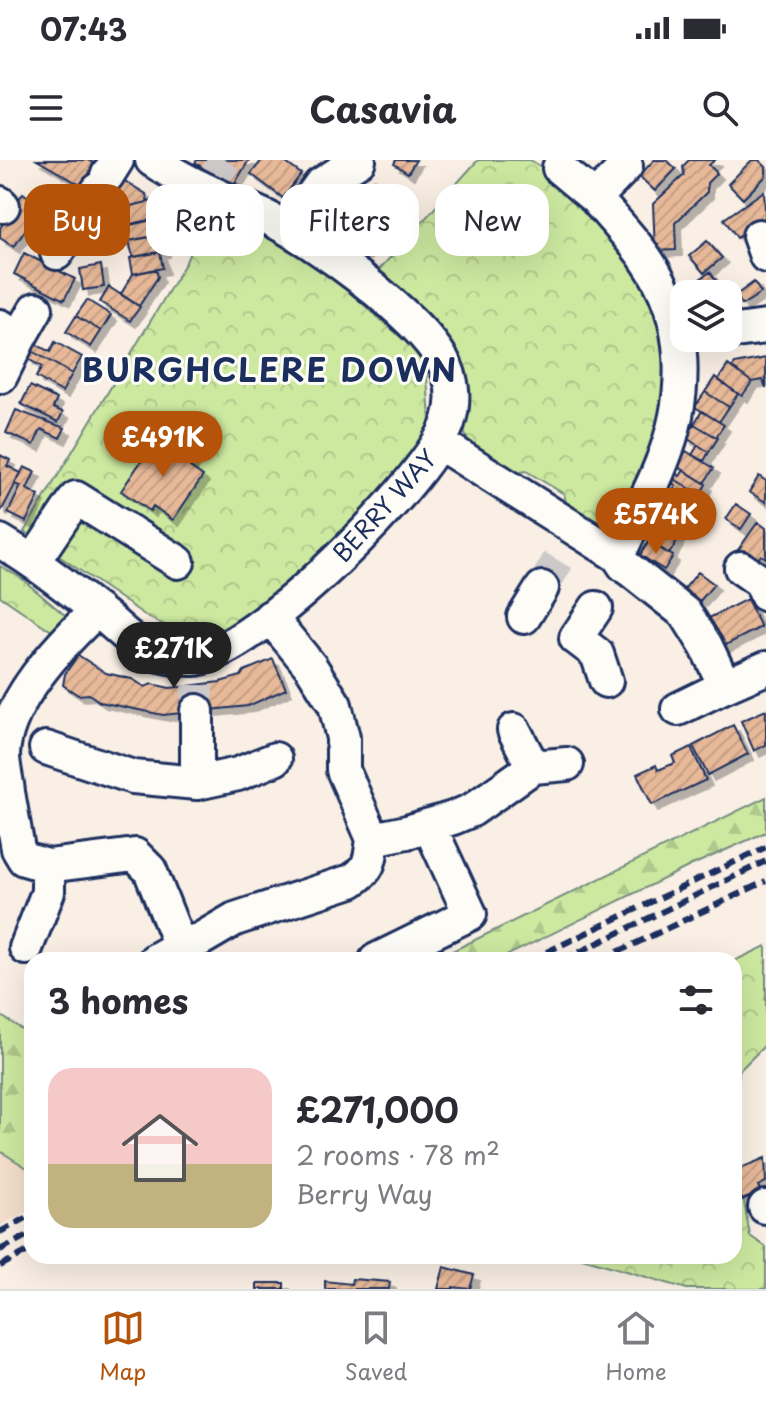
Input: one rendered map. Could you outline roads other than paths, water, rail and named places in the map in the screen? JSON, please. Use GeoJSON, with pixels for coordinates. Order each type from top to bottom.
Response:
{"type":"FeatureCollection","features":[{"type":"Feature","properties":{"kind":"street","name":"BERRY WAY"},"geometry":{"type":"LineString","coordinates":[[152,160],[211,183],[280,224]]}},
{"type":"Feature","properties":{"kind":"street"},"geometry":{"type":"LineString","coordinates":[[322,184],[359,160]]}},
{"type":"Feature","properties":{"kind":"street"},"geometry":{"type":"LineString","coordinates":[[595,198],[626,166]]}},
{"type":"Feature","properties":{"kind":"street"},"geometry":{"type":"LineString","coordinates":[[559,168],[595,198],[647,260],[670,305]]}},
{"type":"Feature","properties":{"kind":"street","name":"BERRY WAY"},"geometry":{"type":"LineString","coordinates":[[0,541],[33,562],[97,610],[132,641],[195,685],[218,653],[270,617],[344,553],[382,515],[439,443],[449,421],[453,401],[443,359],[407,317],[329,256]]}},
{"type":"Feature","properties":{"kind":"street"},"geometry":{"type":"LineString","coordinates":[[1,376],[10,331],[36,309]]}},
{"type":"Feature","properties":{"kind":"street"},"geometry":{"type":"LineString","coordinates":[[742,330],[766,327]]}},
{"type":"Feature","properties":{"kind":"street"},"geometry":{"type":"LineString","coordinates":[[606,681],[597,654],[576,638],[611,580],[653,484],[680,401],[685,352]]}},
{"type":"Feature","properties":{"kind":"street"},"geometry":{"type":"LineString","coordinates":[[439,443],[569,542],[611,580],[686,614],[725,686]]}},
{"type":"Feature","properties":{"kind":"street"},"geometry":{"type":"LineString","coordinates":[[33,562],[76,498],[178,562]]}},
{"type":"Feature","properties":{"kind":"street"},"geometry":{"type":"LineString","coordinates":[[741,568],[761,582],[766,595]]}},
{"type":"Feature","properties":{"kind":"street"},"geometry":{"type":"LineString","coordinates":[[524,617],[542,588]]}},
{"type":"Feature","properties":{"kind":"street"},"geometry":{"type":"LineString","coordinates":[[97,610],[77,628],[23,696],[4,726],[4,793],[18,849],[24,859],[48,866],[135,855],[150,870],[168,952]]}},
{"type":"Feature","properties":{"kind":"street"},"geometry":{"type":"LineString","coordinates":[[170,952],[235,919],[351,881],[363,873],[369,864],[373,839],[343,770],[343,738],[335,705],[311,667],[270,617]]}},
{"type":"Feature","properties":{"kind":"street"},"geometry":{"type":"LineString","coordinates":[[678,709],[766,668]]}},
{"type":"Feature","properties":{"kind":"street"},"geometry":{"type":"LineString","coordinates":[[195,685],[197,783]]}},
{"type":"Feature","properties":{"kind":"street"},"geometry":{"type":"LineString","coordinates":[[514,730],[533,767]]}},
{"type":"Feature","properties":{"kind":"street"},"geometry":{"type":"LineString","coordinates":[[46,748],[133,777],[197,783],[238,774],[275,759]]}},
{"type":"Feature","properties":{"kind":"street"},"geometry":{"type":"LineString","coordinates":[[373,839],[472,810],[533,767],[567,764]]}},
{"type":"Feature","properties":{"kind":"street"},"geometry":{"type":"LineString","coordinates":[[392,952],[470,914],[429,825]]}},
{"type":"Feature","properties":{"kind":"street"},"geometry":{"type":"LineString","coordinates":[[26,948],[48,892],[48,866]]}},
{"type":"Feature","properties":{"kind":"tunnel"},"geometry":{"type":"LineString","coordinates":[[216,175],[225,160]]}},
{"type":"Feature","properties":{"kind":"tunnel"},"geometry":{"type":"LineString","coordinates":[[542,588],[562,554]]}},
{"type":"Feature","properties":{"kind":"tunnel"},"geometry":{"type":"LineString","coordinates":[[197,685],[197,711]]}},
{"type":"Feature","properties":{"kind":"railway"},"geometry":{"type":"LineString","coordinates":[[547,952],[766,847]]}},
{"type":"Feature","properties":{"kind":"railway"},"geometry":{"type":"LineString","coordinates":[[579,952],[766,861]]}},
{"type":"Feature","properties":{"kind":"railway"},"geometry":{"type":"LineString","coordinates":[[618,952],[766,881]]}},
{"type":"Feature","properties":{"kind":"railway"},"geometry":{"type":"LineString","coordinates":[[0,1232],[24,1219]]}},
{"type":"Feature","properties":{"kind":"railway"},"geometry":{"type":"LineString","coordinates":[[0,1250],[24,1237]]}},
{"type":"Feature","properties":{"kind":"railway"},"geometry":{"type":"LineString","coordinates":[[0,1266],[24,1253]]}},
{"type":"Feature","properties":{"kind":"district","name":"BURGHCLERE DOWN"},"geometry":{"type":"Point","coordinates":[270,369]}}]}
